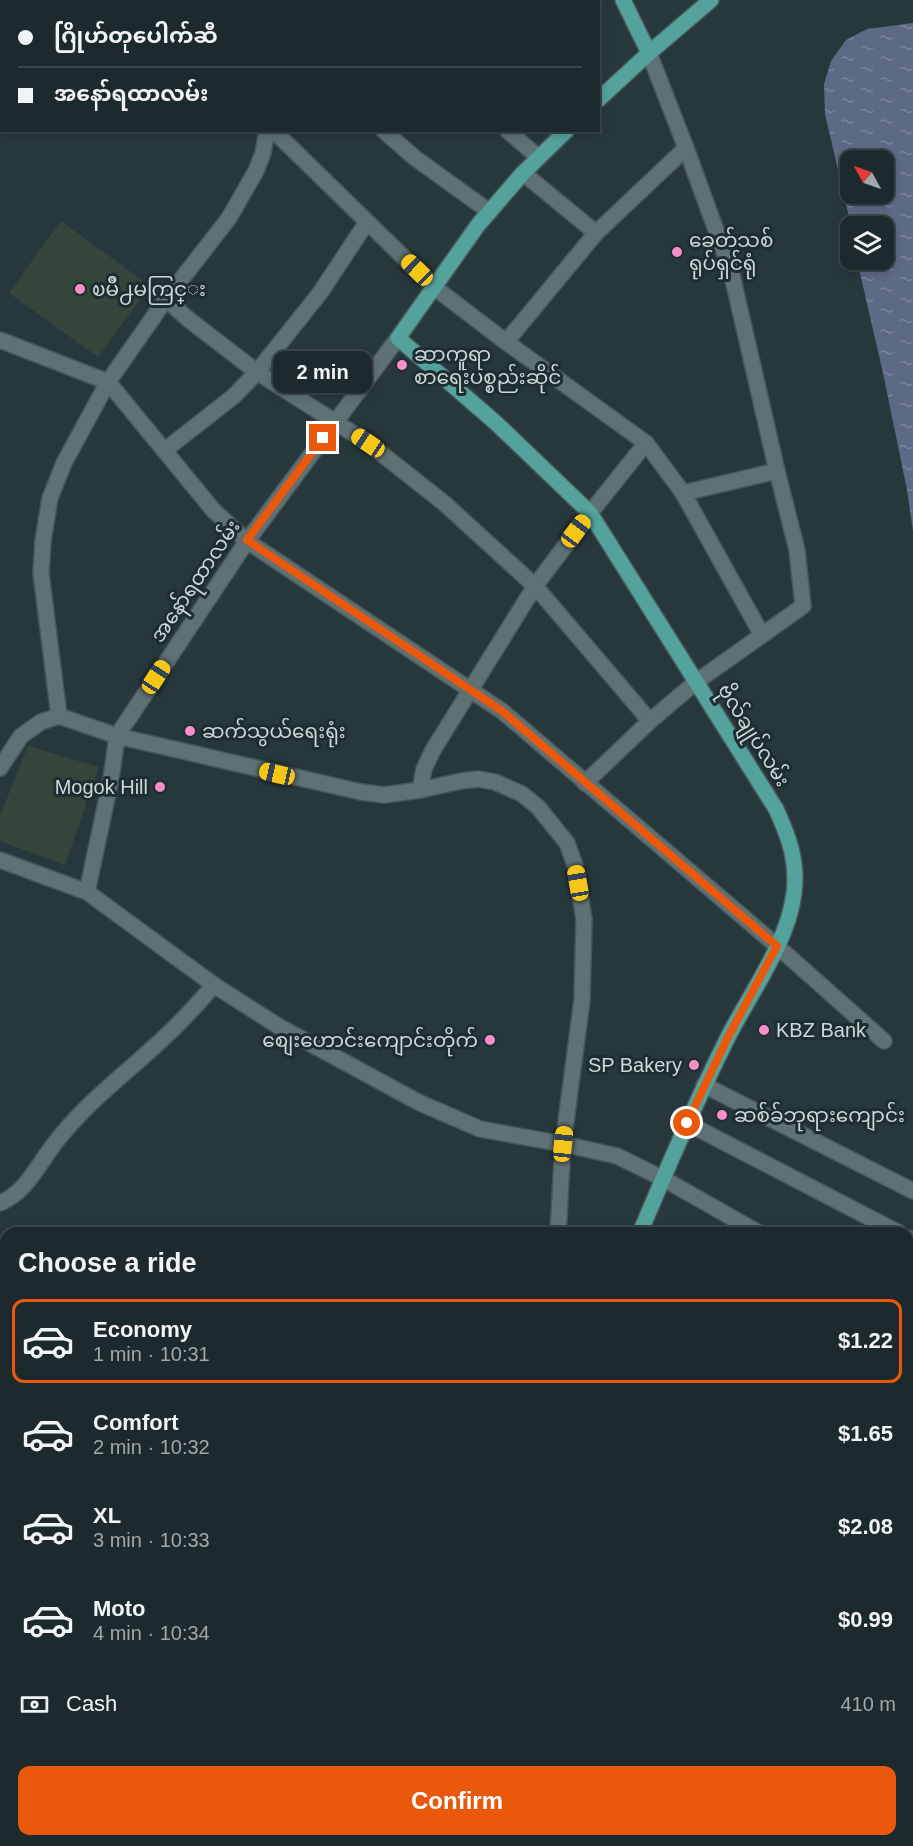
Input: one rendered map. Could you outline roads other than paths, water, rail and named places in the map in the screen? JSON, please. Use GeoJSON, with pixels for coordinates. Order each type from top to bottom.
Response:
{"type":"FeatureCollection","features":[{"type":"Feature","properties":{"kind":"main road"},"geometry":{"type":"LineString","coordinates":[[622,0],[649,53]]}},
{"type":"Feature","properties":{"kind":"main road"},"geometry":{"type":"LineString","coordinates":[[600,98],[711,0]]}},
{"type":"Feature","properties":{"kind":"main road"},"geometry":{"type":"LineString","coordinates":[[398,338],[490,212],[523,173],[565,132]]}},
{"type":"Feature","properties":{"kind":"main road","name":"ဗိုလ်‌ချုပ်‌လမ်း"},"geometry":{"type":"LineString","coordinates":[[398,338],[496,423],[590,513],[776,809],[789,837],[795,862],[794,893],[788,919],[777,946],[704,1085],[642,1227]]}},
{"type":"Feature","properties":{"kind":"street"},"geometry":{"type":"LineString","coordinates":[[585,783],[650,721],[696,682],[802,606],[797,550],[731,271],[649,53]]}},
{"type":"Feature","properties":{"kind":"street"},"geometry":{"type":"LineString","coordinates":[[59,716],[41,573],[43,541],[50,498],[64,463],[108,382],[166,299],[229,218],[256,171],[267,132]]}},
{"type":"Feature","properties":{"kind":"street"},"geometry":{"type":"LineString","coordinates":[[275,132],[434,286],[506,342],[646,443],[683,493],[762,635]]}},
{"type":"Feature","properties":{"kind":"street"},"geometry":{"type":"LineString","coordinates":[[385,132],[415,158],[490,212]]}},
{"type":"Feature","properties":{"kind":"street"},"geometry":{"type":"LineString","coordinates":[[509,132],[538,157]]}},
{"type":"Feature","properties":{"kind":"street"},"geometry":{"type":"LineString","coordinates":[[506,342],[596,233],[686,148]]}},
{"type":"Feature","properties":{"kind":"street"},"geometry":{"type":"LineString","coordinates":[[523,173],[596,233]]}},
{"type":"Feature","properties":{"kind":"street"},"geometry":{"type":"LineString","coordinates":[[165,450],[234,396],[257,372],[320,293],[367,222]]}},
{"type":"Feature","properties":{"kind":"street"},"geometry":{"type":"LineString","coordinates":[[166,299],[188,319],[257,372],[368,443],[444,503],[535,586],[650,721]]}},
{"type":"Feature","properties":{"kind":"street","name":"အ‌နော်‌ရထာလမ်း"},"geometry":{"type":"LineString","coordinates":[[117,736],[247,540],[398,338]]}},
{"type":"Feature","properties":{"kind":"street"},"geometry":{"type":"LineString","coordinates":[[0,340],[108,382],[214,511],[247,540],[502,711],[777,946],[884,1041]]}},
{"type":"Feature","properties":{"kind":"street"},"geometry":{"type":"LineString","coordinates":[[420,790],[424,769],[433,750],[535,586],[646,443]]}},
{"type":"Feature","properties":{"kind":"street"},"geometry":{"type":"LineString","coordinates":[[683,493],[777,471]]}},
{"type":"Feature","properties":{"kind":"street"},"geometry":{"type":"LineString","coordinates":[[0,768],[21,736],[41,722],[59,716],[117,736],[361,792],[384,795],[478,779],[495,782],[522,794],[538,807],[567,843],[575,865],[585,919],[582,1000],[563,1144],[558,1227]]}},
{"type":"Feature","properties":{"kind":"street"},"geometry":{"type":"LineString","coordinates":[[87,892],[111,779],[117,736]]}},
{"type":"Feature","properties":{"kind":"street"},"geometry":{"type":"LineString","coordinates":[[0,860],[87,892],[214,985],[278,1026],[418,1102],[480,1129],[617,1156],[662,1178],[748,1227]]}},
{"type":"Feature","properties":{"kind":"street"},"geometry":{"type":"LineString","coordinates":[[0,1203],[16,1194],[25,1185],[54,1144],[90,1103],[169,1033],[214,985]]}},
{"type":"Feature","properties":{"kind":"street"},"geometry":{"type":"LineString","coordinates":[[704,1085],[913,1191]]}},
{"type":"Feature","properties":{"kind":"street"},"geometry":{"type":"LineString","coordinates":[[687,1123],[886,1227]]}},
{"type":"Feature","properties":{"kind":"water"},"geometry":{"type":"Polygon","coordinates":[[[913,23],[913,531],[883,373],[859,270],[894,270],[894,216],[849,216],[846,204],[894,204],[894,150],[840,150],[840,179],[825,114],[824,84],[831,61],[846,40],[867,29],[913,23]]]}},
{"type":"Feature","properties":{"kind":"place","name":"ခေတ်သစ် ရုပ်‌ရှင်ရုံ"},"geometry":{"type":"Point","coordinates":[677,252]}},
{"type":"Feature","properties":{"kind":"place","name":"ၿမိဳ႕မကြင္း"},"geometry":{"type":"Point","coordinates":[80,289]}},
{"type":"Feature","properties":{"kind":"place","name":"ဆာကူရာ စာရေးပစ္စည်းဆိုင်"},"geometry":{"type":"Point","coordinates":[402,365]}},
{"type":"Feature","properties":{"kind":"place","name":"ဆက်သွယ်ရေးရုံး"},"geometry":{"type":"Point","coordinates":[190,731]}},
{"type":"Feature","properties":{"kind":"place","name":"Mogok Hill"},"geometry":{"type":"Point","coordinates":[160,787]}},
{"type":"Feature","properties":{"kind":"place","name":"KBZ Bank"},"geometry":{"type":"Point","coordinates":[764,1030]}},
{"type":"Feature","properties":{"kind":"place","name":"စျေးဟောင်းကျောင်းတိုက်"},"geometry":{"type":"Point","coordinates":[490,1040]}},
{"type":"Feature","properties":{"kind":"place","name":"SP Bakery"},"geometry":{"type":"Point","coordinates":[694,1065]}},
{"type":"Feature","properties":{"kind":"place","name":"ဆစ်ခ်ဘုရားကျောင်း"},"geometry":{"type":"Point","coordinates":[722,1115]}}]}
